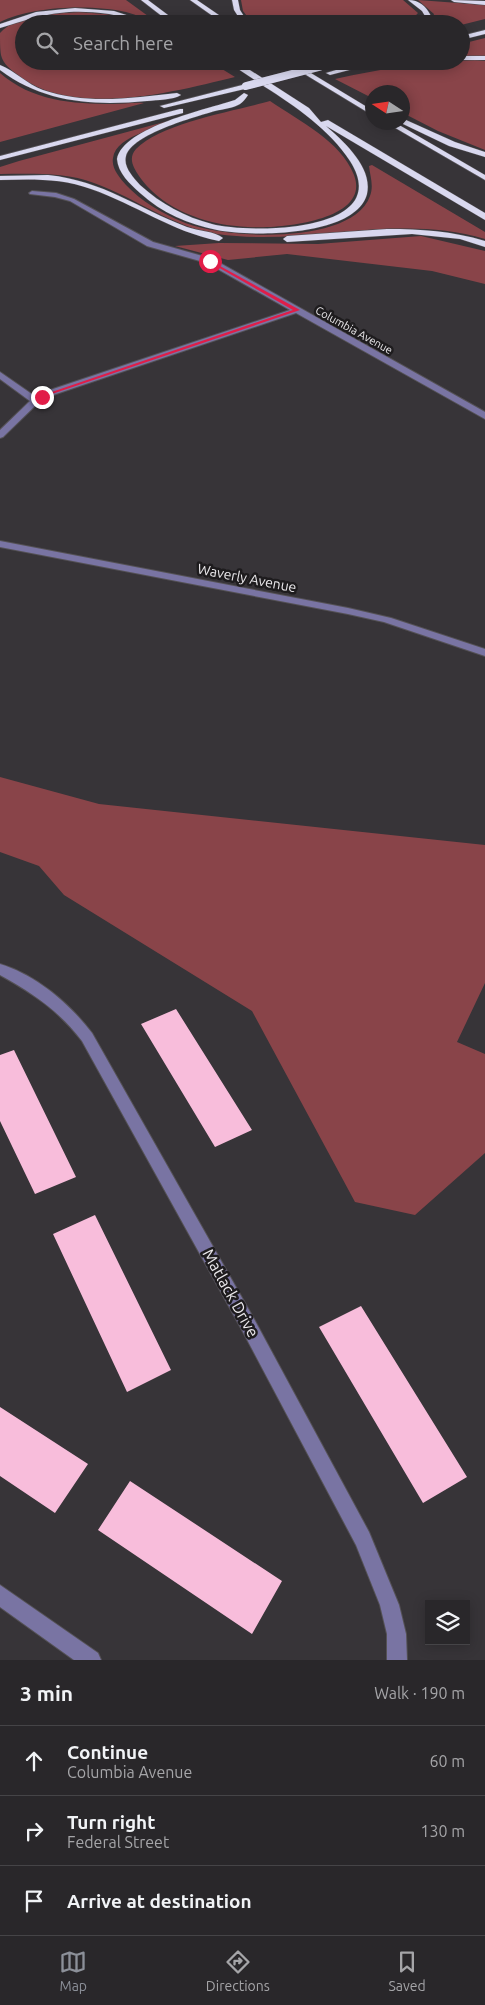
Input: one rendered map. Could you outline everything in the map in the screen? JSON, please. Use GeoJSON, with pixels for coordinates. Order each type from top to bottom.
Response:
{"type":"FeatureCollection","features":[{"type":"Feature","properties":{"kind":"highway"},"geometry":{"type":"LineString","coordinates":[[144,0],[165,15]]}},
{"type":"Feature","properties":{"kind":"highway"},"geometry":{"type":"LineString","coordinates":[[193,0],[216,15]]}},
{"type":"Feature","properties":{"kind":"highway"},"geometry":{"type":"LineString","coordinates":[[235,0],[240,15]]}},
{"type":"Feature","properties":{"kind":"highway"},"geometry":{"type":"LineString","coordinates":[[411,0],[425,10],[428,15]]}},
{"type":"Feature","properties":{"kind":"highway"},"geometry":{"type":"LineString","coordinates":[[454,0],[485,3]]}},
{"type":"Feature","properties":{"kind":"highway"},"geometry":{"type":"LineString","coordinates":[[35,15],[77,10],[127,15]]}},
{"type":"Feature","properties":{"kind":"highway"},"geometry":{"type":"LineString","coordinates":[[0,26],[15,20]]}},
{"type":"Feature","properties":{"kind":"highway"},"geometry":{"type":"LineString","coordinates":[[470,28],[485,24]]}},
{"type":"Feature","properties":{"kind":"highway"},"geometry":{"type":"LineString","coordinates":[[470,36],[485,32]]}},
{"type":"Feature","properties":{"kind":"highway"},"geometry":{"type":"LineString","coordinates":[[470,58],[485,58]]}},
{"type":"Feature","properties":{"kind":"highway"},"geometry":{"type":"LineString","coordinates":[[0,67],[31,89],[64,98],[113,101],[195,92],[263,89],[340,70]]}},
{"type":"Feature","properties":{"kind":"highway"},"geometry":{"type":"LineString","coordinates":[[244,70],[297,104],[485,217]]}},
{"type":"Feature","properties":{"kind":"highway"},"geometry":{"type":"LineString","coordinates":[[301,70],[365,110]]}},
{"type":"Feature","properties":{"kind":"highway"},"geometry":{"type":"LineString","coordinates":[[0,158],[245,90],[306,70]]}},
{"type":"Feature","properties":{"kind":"highway"},"geometry":{"type":"LineString","coordinates":[[245,90],[238,102],[176,122],[132,142],[124,151],[120,160],[124,170],[154,201],[168,210],[197,223],[233,230],[266,232],[296,229],[329,222],[356,206],[363,192],[362,177],[350,156],[297,104]]}},
{"type":"Feature","properties":{"kind":"highway"},"geometry":{"type":"LineString","coordinates":[[158,107],[223,92]]}},
{"type":"Feature","properties":{"kind":"highway"},"geometry":{"type":"LineString","coordinates":[[348,99],[365,105]]}},
{"type":"Feature","properties":{"kind":"highway"},"geometry":{"type":"LineString","coordinates":[[410,124],[452,144],[485,155]]}},
{"type":"Feature","properties":{"kind":"highway"},"geometry":{"type":"LineString","coordinates":[[402,130],[485,178]]}},
{"type":"Feature","properties":{"kind":"highway"},"geometry":{"type":"LineString","coordinates":[[0,178],[35,177],[79,182],[111,195],[176,228],[220,238],[267,240],[417,231],[456,235],[485,244]]}},
{"type":"Feature","properties":{"kind":"street","name":"Columbia Avenue"},"geometry":{"type":"LineString","coordinates":[[32,193],[56,195],[72,200],[126,233],[150,244],[210,261],[485,416]]}},
{"type":"Feature","properties":{"kind":"street"},"geometry":{"type":"LineString","coordinates":[[0,435],[35,401],[53,392],[297,310]]}},
{"type":"Feature","properties":{"kind":"street"},"geometry":{"type":"LineString","coordinates":[[0,374],[35,401]]}},
{"type":"Feature","properties":{"kind":"street","name":"Waverly Avenue"},"geometry":{"type":"LineString","coordinates":[[0,544],[348,611],[387,620],[485,653]]}},
{"type":"Feature","properties":{"kind":"street","name":"Matlack Drive"},"geometry":{"type":"LineString","coordinates":[[0,968],[52,998],[71,1015],[87,1037],[246,1318],[368,1549],[387,1598],[399,1644],[396,1660]]}},
{"type":"Feature","properties":{"kind":"street"},"geometry":{"type":"LineString","coordinates":[[0,1594],[91,1660]]}},
{"type":"Feature","properties":{"kind":"shaded area"},"geometry":{"type":"Polygon","coordinates":[[[0,0],[126,0],[147,15],[135,15],[112,9],[79,7],[15,15],[0,22],[0,0]]]}},
{"type":"Feature","properties":{"kind":"shaded area"},"geometry":{"type":"Polygon","coordinates":[[[241,0],[403,0],[418,13],[416,15],[246,15],[243,11],[241,0]]]}},
{"type":"Feature","properties":{"kind":"shaded area"},"geometry":{"type":"Polygon","coordinates":[[[418,0],[485,5],[485,19],[470,23],[470,15],[434,14],[418,0]]]}},
{"type":"Feature","properties":{"kind":"shaded area"},"geometry":{"type":"Polygon","coordinates":[[[79,12],[116,15],[42,15],[79,12]]]}},
{"type":"Feature","properties":{"kind":"shaded area"},"geometry":{"type":"Polygon","coordinates":[[[15,22],[15,70],[224,70],[235,77],[154,95],[94,99],[66,96],[41,88],[15,73],[8,66],[2,58],[0,33],[15,22]]]}},
{"type":"Feature","properties":{"kind":"shaded area"},"geometry":{"type":"Polygon","coordinates":[[[485,38],[485,56],[470,56],[470,42],[485,38]]]}},
{"type":"Feature","properties":{"kind":"shaded area"},"geometry":{"type":"Polygon","coordinates":[[[470,60],[485,61],[485,150],[438,131],[410,117],[410,85],[365,85],[365,94],[335,79],[382,70],[470,70],[470,60]]]}},
{"type":"Feature","properties":{"kind":"shaded area"},"geometry":{"type":"Polygon","coordinates":[[[0,73],[25,90],[53,99],[98,104],[144,103],[0,142],[0,73]]]}},
{"type":"Feature","properties":{"kind":"shaded area"},"geometry":{"type":"Polygon","coordinates":[[[270,101],[318,133],[348,163],[354,175],[356,191],[349,203],[335,213],[298,224],[278,226],[248,227],[213,222],[185,213],[170,205],[144,183],[135,169],[132,156],[136,149],[163,132],[199,119],[270,101]]]}},
{"type":"Feature","properties":{"kind":"shaded area"},"geometry":{"type":"Polygon","coordinates":[[[168,121],[122,143],[116,150],[113,162],[119,176],[132,191],[153,206],[183,222],[202,228],[255,234],[285,234],[313,231],[339,224],[358,212],[370,196],[372,184],[369,166],[372,165],[485,232],[485,239],[452,232],[418,229],[385,229],[251,237],[217,234],[169,219],[109,189],[83,179],[48,174],[0,174],[0,167],[19,161],[168,121]]]}},
{"type":"Feature","properties":{"kind":"shaded area"},"geometry":{"type":"Polygon","coordinates":[[[421,236],[485,251],[485,284],[432,271],[287,254],[228,260],[175,246],[219,243],[318,244],[421,236]]]}},
{"type":"Feature","properties":{"kind":"shaded area"},"geometry":{"type":"Polygon","coordinates":[[[0,777],[99,804],[485,845],[485,983],[457,1042],[485,1054],[485,1153],[415,1215],[355,1202],[252,1011],[64,895],[39,866],[0,852],[0,777]]]}},
{"type":"Feature","properties":{"kind":"building"},"geometry":{"type":"Polygon","coordinates":[[[176,1009],[252,1130],[215,1147],[141,1024],[176,1009]]]}},
{"type":"Feature","properties":{"kind":"building"},"geometry":{"type":"Polygon","coordinates":[[[14,1050],[76,1177],[35,1194],[0,1121],[0,1055],[14,1050]]]}},
{"type":"Feature","properties":{"kind":"building"},"geometry":{"type":"Polygon","coordinates":[[[95,1215],[171,1370],[127,1392],[53,1234],[95,1215]]]}},
{"type":"Feature","properties":{"kind":"building"},"geometry":{"type":"Polygon","coordinates":[[[361,1306],[467,1477],[423,1503],[319,1327],[361,1306]]]}},
{"type":"Feature","properties":{"kind":"building"},"geometry":{"type":"Polygon","coordinates":[[[0,1407],[88,1464],[55,1513],[0,1476],[0,1407]]]}},
{"type":"Feature","properties":{"kind":"building"},"geometry":{"type":"Polygon","coordinates":[[[130,1481],[282,1581],[252,1634],[98,1530],[130,1481]]]}},
{"type":"Feature","properties":{"kind":"route"},"geometry":{"type":"LineString","coordinates":[[42,397],[297,310],[210,261]]}}]}
